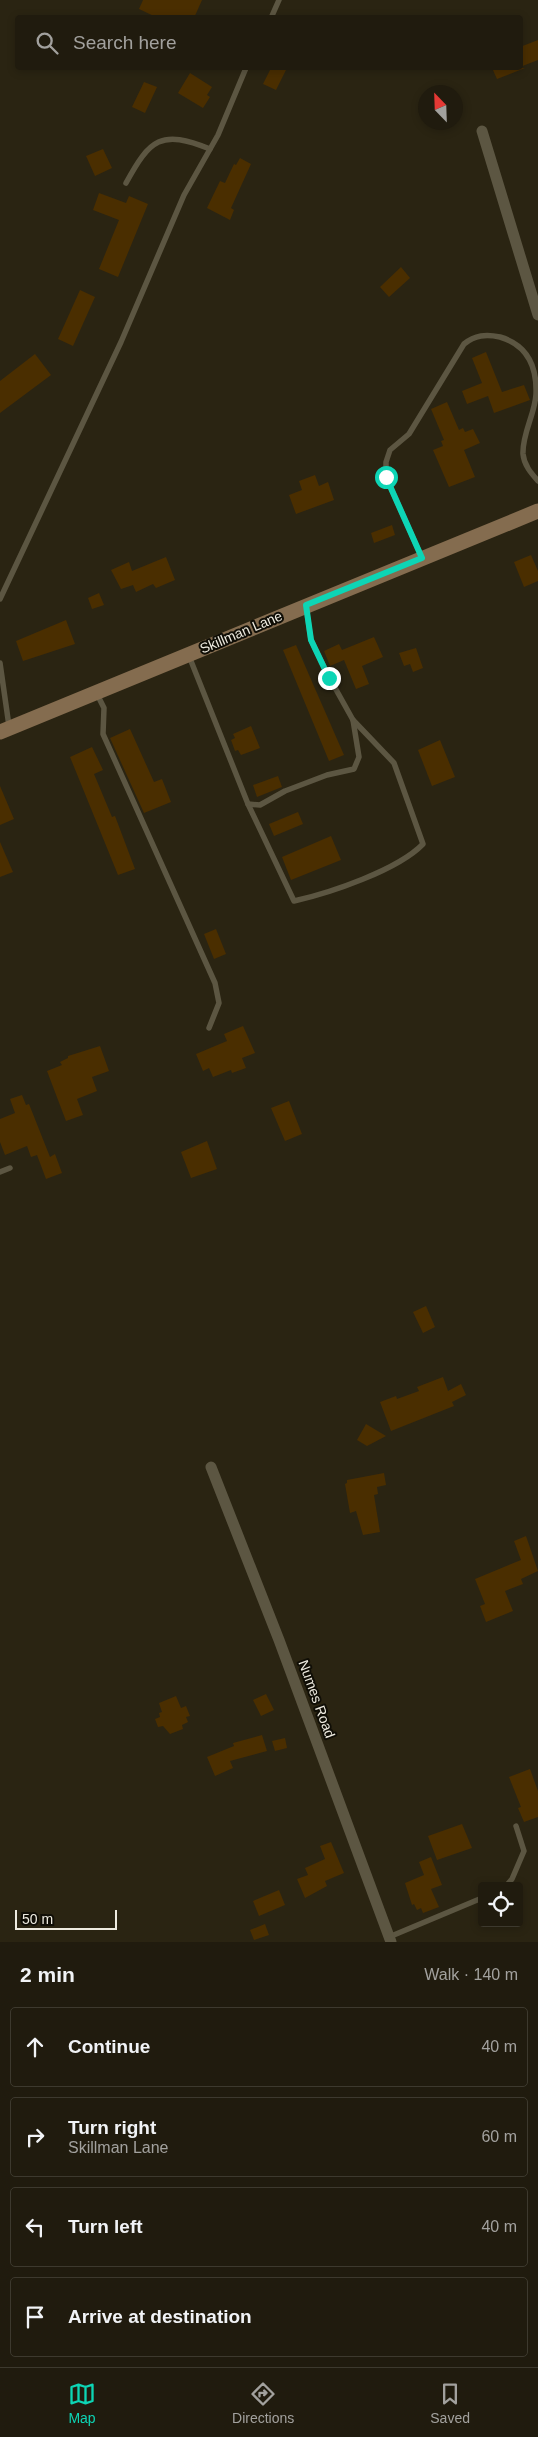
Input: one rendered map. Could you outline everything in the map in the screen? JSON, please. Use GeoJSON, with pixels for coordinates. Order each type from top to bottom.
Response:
{"type":"FeatureCollection","features":[{"type":"Feature","properties":{"kind":"street"},"geometry":{"type":"LineString","coordinates":[[482,131],[538,315]]}},
{"type":"Feature","properties":{"kind":"street","name":"Skillman Lane"},"geometry":{"type":"LineString","coordinates":[[4,730],[538,511]]}},
{"type":"Feature","properties":{"kind":"street","name":"Numes Road"},"geometry":{"type":"LineString","coordinates":[[211,1467],[279,1640],[390,1939]]}},
{"type":"Feature","properties":{"kind":"lane"},"geometry":{"type":"LineString","coordinates":[[272,15],[279,0]]}},
{"type":"Feature","properties":{"kind":"lane"},"geometry":{"type":"LineString","coordinates":[[0,599],[121,342],[184,195],[210,149],[245,70]]}},
{"type":"Feature","properties":{"kind":"lane"},"geometry":{"type":"LineString","coordinates":[[126,183],[142,154],[153,144],[172,139],[189,141],[210,149]]}},
{"type":"Feature","properties":{"kind":"lane"},"geometry":{"type":"LineString","coordinates":[[422,558],[386,477],[386,462],[390,450],[409,434],[464,344],[473,337],[490,335],[510,340],[520,345],[528,355],[532,366],[536,394],[523,453],[526,465],[538,481]]}},
{"type":"Feature","properties":{"kind":"lane"},"geometry":{"type":"LineString","coordinates":[[188,654],[248,804],[294,901],[316,896],[411,857],[423,844],[394,763],[353,720],[329,678],[311,640],[306,605]]}},
{"type":"Feature","properties":{"kind":"lane"},"geometry":{"type":"LineString","coordinates":[[0,663],[4,730]]}},
{"type":"Feature","properties":{"kind":"lane"},"geometry":{"type":"LineString","coordinates":[[96,692],[104,708],[103,734],[215,982],[219,1003],[210,1028]]}},
{"type":"Feature","properties":{"kind":"lane"},"geometry":{"type":"LineString","coordinates":[[248,804],[260,805],[319,778],[354,769],[359,757],[353,720]]}},
{"type":"Feature","properties":{"kind":"lane"},"geometry":{"type":"LineString","coordinates":[[0,1172],[10,1168]]}},
{"type":"Feature","properties":{"kind":"lane"},"geometry":{"type":"LineString","coordinates":[[509,1882],[524,1851],[516,1826]]}},
{"type":"Feature","properties":{"kind":"lane"},"geometry":{"type":"LineString","coordinates":[[390,1939],[478,1900]]}},
{"type":"Feature","properties":{"kind":"building"},"geometry":{"type":"Polygon","coordinates":[[[143,0],[202,0],[195,15],[152,15],[139,9],[143,0]]]}},
{"type":"Feature","properties":{"kind":"building"},"geometry":{"type":"Polygon","coordinates":[[[538,40],[538,60],[523,66],[523,46],[538,40]]]}},
{"type":"Feature","properties":{"kind":"building"},"geometry":{"type":"Polygon","coordinates":[[[270,70],[286,70],[276,90],[263,84],[270,70]]]}},
{"type":"Feature","properties":{"kind":"building"},"geometry":{"type":"Polygon","coordinates":[[[493,70],[520,70],[497,79],[493,70]]]}},
{"type":"Feature","properties":{"kind":"building"},"geometry":{"type":"Polygon","coordinates":[[[190,73],[212,87],[207,95],[210,97],[203,108],[178,93],[190,73]]]}},
{"type":"Feature","properties":{"kind":"building"},"geometry":{"type":"Polygon","coordinates":[[[144,82],[157,87],[145,113],[132,107],[144,82]]]}},
{"type":"Feature","properties":{"kind":"building"},"geometry":{"type":"Polygon","coordinates":[[[103,149],[112,168],[95,176],[86,156],[103,149]]]}},
{"type":"Feature","properties":{"kind":"building"},"geometry":{"type":"Polygon","coordinates":[[[240,158],[251,164],[231,208],[234,210],[230,220],[207,208],[220,181],[225,183],[234,164],[236,165],[240,158]]]}},
{"type":"Feature","properties":{"kind":"building"},"geometry":{"type":"Polygon","coordinates":[[[99,193],[126,203],[129,196],[148,204],[118,277],[99,269],[119,220],[93,210],[99,193]]]}},
{"type":"Feature","properties":{"kind":"building"},"geometry":{"type":"Polygon","coordinates":[[[401,267],[410,278],[389,297],[380,287],[401,267]]]}},
{"type":"Feature","properties":{"kind":"building"},"geometry":{"type":"Polygon","coordinates":[[[80,290],[95,297],[73,346],[58,339],[80,290]]]}},
{"type":"Feature","properties":{"kind":"building"},"geometry":{"type":"Polygon","coordinates":[[[486,352],[502,392],[524,385],[530,400],[494,413],[488,396],[467,404],[462,391],[482,383],[472,358],[486,352]]]}},
{"type":"Feature","properties":{"kind":"building"},"geometry":{"type":"Polygon","coordinates":[[[35,354],[51,375],[0,413],[0,381],[35,354]]]}},
{"type":"Feature","properties":{"kind":"building"},"geometry":{"type":"Polygon","coordinates":[[[447,402],[459,430],[463,428],[465,432],[473,429],[480,443],[464,450],[475,477],[449,487],[433,450],[443,446],[441,441],[444,440],[431,409],[447,402]]]}},
{"type":"Feature","properties":{"kind":"building"},"geometry":{"type":"Polygon","coordinates":[[[315,475],[319,486],[328,482],[334,500],[296,514],[289,495],[302,490],[299,481],[315,475]]]}},
{"type":"Feature","properties":{"kind":"building"},"geometry":{"type":"Polygon","coordinates":[[[392,525],[395,535],[374,543],[371,533],[392,525]]]}},
{"type":"Feature","properties":{"kind":"building"},"geometry":{"type":"Polygon","coordinates":[[[531,555],[538,571],[538,581],[524,587],[514,562],[531,555]]]}},
{"type":"Feature","properties":{"kind":"building"},"geometry":{"type":"Polygon","coordinates":[[[166,557],[175,580],[156,588],[153,584],[136,592],[133,585],[121,589],[111,570],[129,562],[132,571],[166,557]]]}},
{"type":"Feature","properties":{"kind":"building"},"geometry":{"type":"Polygon","coordinates":[[[99,593],[104,605],[92,609],[88,598],[99,593]]]}},
{"type":"Feature","properties":{"kind":"building"},"geometry":{"type":"Polygon","coordinates":[[[66,620],[75,644],[23,661],[16,641],[66,620]]]}},
{"type":"Feature","properties":{"kind":"building"},"geometry":{"type":"Polygon","coordinates":[[[374,637],[383,657],[362,666],[369,684],[356,689],[344,660],[330,666],[324,651],[339,644],[342,650],[374,637]]]}},
{"type":"Feature","properties":{"kind":"building"},"geometry":{"type":"Polygon","coordinates":[[[296,645],[344,755],[329,761],[283,650],[296,645]]]}},
{"type":"Feature","properties":{"kind":"building"},"geometry":{"type":"Polygon","coordinates":[[[416,648],[423,668],[413,672],[410,664],[404,666],[399,653],[416,648]]]}},
{"type":"Feature","properties":{"kind":"building"},"geometry":{"type":"Polygon","coordinates":[[[251,726],[260,748],[241,755],[238,750],[235,751],[231,740],[235,738],[233,734],[251,726]]]}},
{"type":"Feature","properties":{"kind":"building"},"geometry":{"type":"Polygon","coordinates":[[[130,729],[154,782],[162,779],[171,802],[144,813],[110,738],[130,729]]]}},
{"type":"Feature","properties":{"kind":"building"},"geometry":{"type":"Polygon","coordinates":[[[440,740],[455,777],[432,786],[418,750],[440,740]]]}},
{"type":"Feature","properties":{"kind":"building"},"geometry":{"type":"Polygon","coordinates":[[[92,747],[103,770],[94,774],[112,817],[115,816],[135,869],[118,875],[70,757],[92,747]]]}},
{"type":"Feature","properties":{"kind":"building"},"geometry":{"type":"Polygon","coordinates":[[[278,776],[282,787],[257,797],[253,785],[278,776]]]}},
{"type":"Feature","properties":{"kind":"building"},"geometry":{"type":"Polygon","coordinates":[[[0,786],[14,819],[0,825],[0,786]]]}},
{"type":"Feature","properties":{"kind":"building"},"geometry":{"type":"Polygon","coordinates":[[[298,812],[303,824],[274,836],[269,824],[298,812]]]}},
{"type":"Feature","properties":{"kind":"building"},"geometry":{"type":"Polygon","coordinates":[[[331,836],[341,860],[291,880],[282,857],[331,836]]]}},
{"type":"Feature","properties":{"kind":"building"},"geometry":{"type":"Polygon","coordinates":[[[0,842],[13,872],[0,877],[0,842]]]}},
{"type":"Feature","properties":{"kind":"building"},"geometry":{"type":"Polygon","coordinates":[[[216,929],[226,954],[214,959],[204,934],[216,929]]]}},
{"type":"Feature","properties":{"kind":"building"},"geometry":{"type":"Polygon","coordinates":[[[243,1026],[255,1053],[242,1058],[246,1068],[232,1073],[231,1070],[213,1077],[209,1068],[203,1071],[196,1054],[227,1041],[224,1034],[243,1026]]]}},
{"type":"Feature","properties":{"kind":"building"},"geometry":{"type":"Polygon","coordinates":[[[100,1046],[109,1071],[92,1077],[97,1091],[77,1099],[83,1115],[66,1121],[47,1071],[62,1065],[60,1062],[68,1058],[68,1056],[100,1046]]]}},
{"type":"Feature","properties":{"kind":"building"},"geometry":{"type":"Polygon","coordinates":[[[22,1095],[26,1105],[29,1104],[50,1157],[55,1154],[62,1173],[46,1179],[37,1155],[31,1157],[27,1146],[5,1155],[0,1142],[0,1119],[15,1113],[10,1099],[22,1095]]]}},
{"type":"Feature","properties":{"kind":"building"},"geometry":{"type":"Polygon","coordinates":[[[289,1101],[302,1134],[285,1141],[271,1108],[289,1101]]]}},
{"type":"Feature","properties":{"kind":"building"},"geometry":{"type":"Polygon","coordinates":[[[207,1141],[217,1169],[191,1178],[181,1152],[207,1141]]]}},
{"type":"Feature","properties":{"kind":"building"},"geometry":{"type":"Polygon","coordinates":[[[426,1306],[435,1327],[423,1333],[413,1312],[426,1306]]]}},
{"type":"Feature","properties":{"kind":"building"},"geometry":{"type":"Polygon","coordinates":[[[443,1377],[448,1391],[461,1384],[466,1395],[452,1402],[454,1406],[391,1431],[380,1402],[396,1396],[397,1399],[419,1391],[417,1387],[443,1377]]]}},
{"type":"Feature","properties":{"kind":"building"},"geometry":{"type":"Polygon","coordinates":[[[366,1424],[386,1436],[367,1446],[357,1440],[366,1424]]]}},
{"type":"Feature","properties":{"kind":"building"},"geometry":{"type":"Polygon","coordinates":[[[384,1473],[386,1485],[377,1487],[378,1494],[374,1495],[380,1532],[363,1535],[356,1511],[350,1513],[345,1484],[347,1480],[384,1473]]]}},
{"type":"Feature","properties":{"kind":"building"},"geometry":{"type":"Polygon","coordinates":[[[526,1536],[538,1571],[521,1579],[523,1584],[505,1591],[513,1611],[486,1622],[480,1606],[485,1604],[475,1579],[521,1560],[514,1541],[526,1536]]]}},
{"type":"Feature","properties":{"kind":"building"},"geometry":{"type":"Polygon","coordinates":[[[266,1694],[274,1710],[261,1716],[253,1700],[266,1694]]]}},
{"type":"Feature","properties":{"kind":"building"},"geometry":{"type":"Polygon","coordinates":[[[176,1696],[181,1708],[186,1706],[190,1716],[186,1717],[188,1722],[182,1725],[183,1729],[170,1734],[163,1726],[158,1727],[155,1719],[160,1717],[159,1713],[162,1712],[159,1703],[176,1696]]]}},
{"type":"Feature","properties":{"kind":"building"},"geometry":{"type":"Polygon","coordinates":[[[262,1735],[267,1751],[230,1761],[233,1768],[215,1776],[207,1757],[234,1746],[233,1743],[262,1735]]]}},
{"type":"Feature","properties":{"kind":"building"},"geometry":{"type":"Polygon","coordinates":[[[285,1738],[287,1748],[275,1751],[272,1741],[285,1738]]]}},
{"type":"Feature","properties":{"kind":"building"},"geometry":{"type":"Polygon","coordinates":[[[530,1769],[538,1791],[538,1817],[524,1822],[518,1808],[521,1807],[509,1777],[530,1769]]]}},
{"type":"Feature","properties":{"kind":"building"},"geometry":{"type":"Polygon","coordinates":[[[462,1824],[472,1848],[437,1860],[428,1836],[462,1824]]]}},
{"type":"Feature","properties":{"kind":"building"},"geometry":{"type":"Polygon","coordinates":[[[331,1842],[344,1873],[325,1881],[327,1886],[305,1898],[297,1879],[308,1875],[305,1868],[325,1859],[320,1846],[331,1842]]]}},
{"type":"Feature","properties":{"kind":"building"},"geometry":{"type":"Polygon","coordinates":[[[431,1857],[442,1885],[431,1889],[439,1907],[423,1913],[421,1908],[417,1910],[414,1904],[412,1905],[405,1883],[424,1875],[419,1862],[431,1857]]]}},
{"type":"Feature","properties":{"kind":"building"},"geometry":{"type":"Polygon","coordinates":[[[279,1890],[285,1905],[259,1916],[253,1901],[279,1890]]]}},
{"type":"Feature","properties":{"kind":"building"},"geometry":{"type":"Polygon","coordinates":[[[265,1924],[269,1935],[254,1940],[250,1930],[265,1924]]]}},
{"type":"Feature","properties":{"kind":"route"},"geometry":{"type":"LineString","coordinates":[[329,678],[311,640],[306,605],[422,558],[386,477]]}}]}
